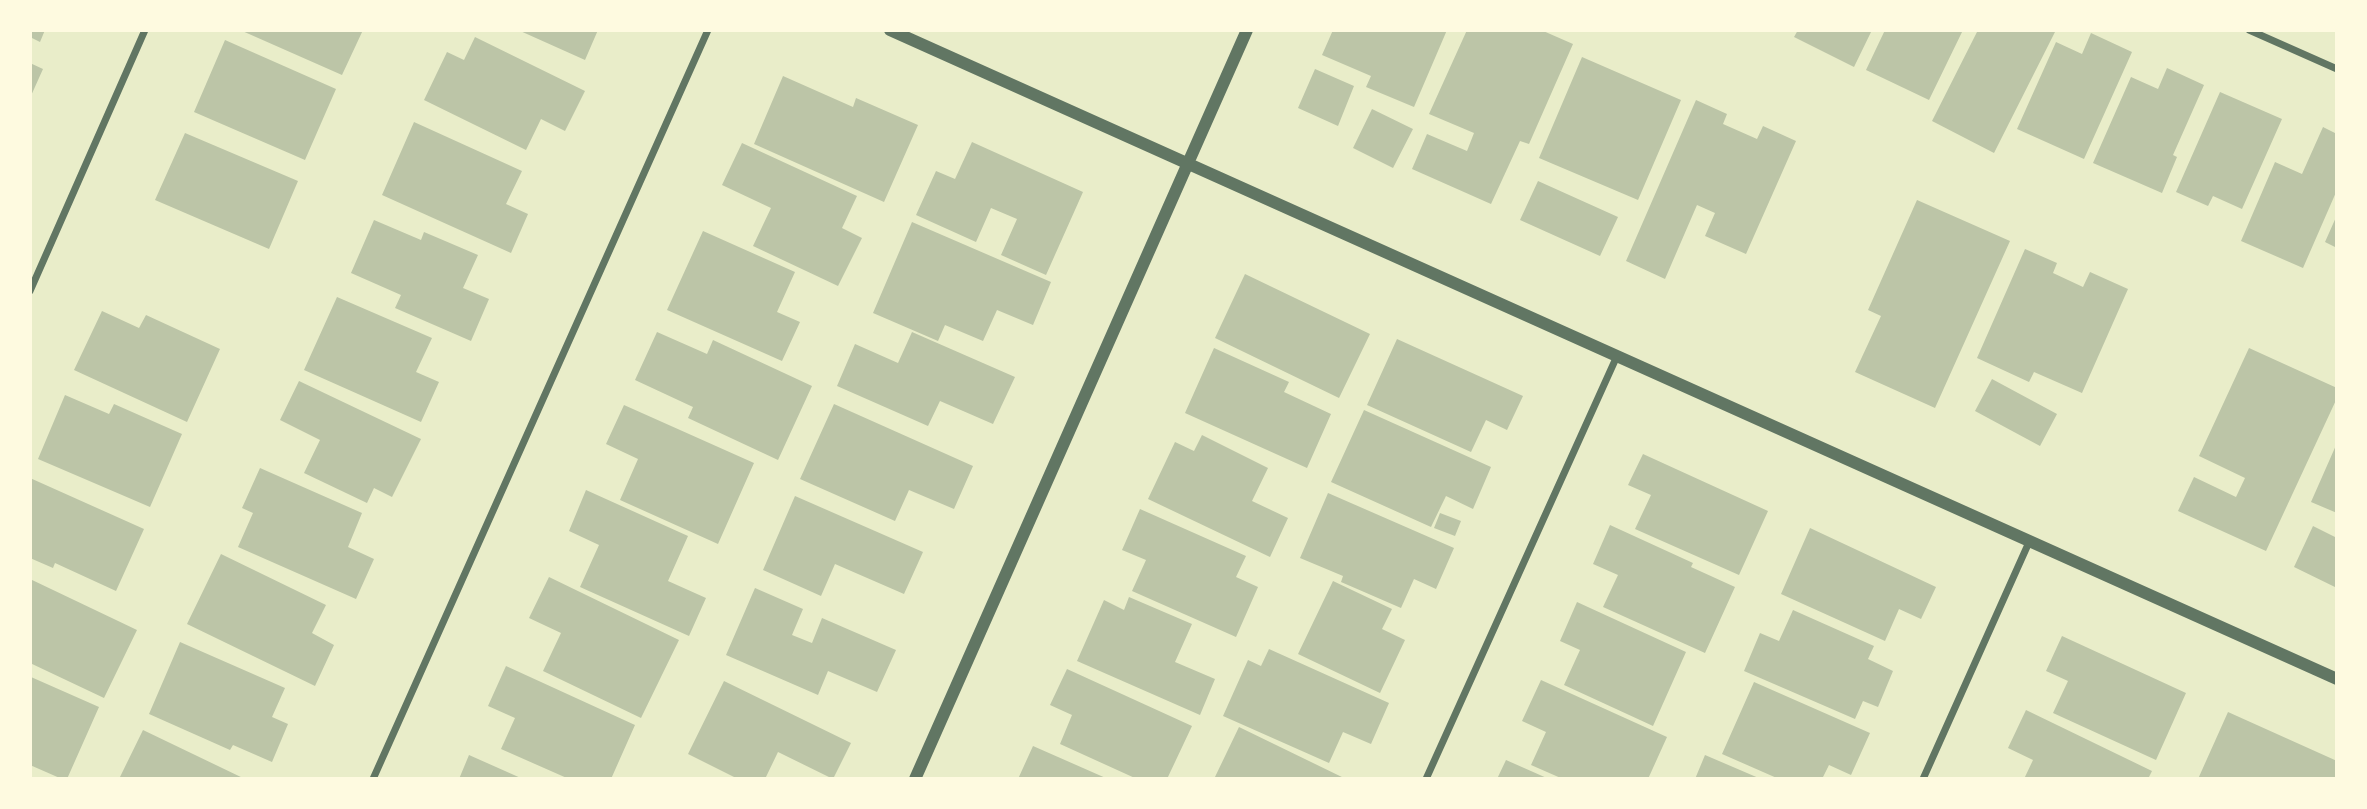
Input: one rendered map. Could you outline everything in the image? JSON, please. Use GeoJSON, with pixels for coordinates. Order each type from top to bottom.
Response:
{"type":"FeatureCollection","features":[{"type":"Feature","properties":{"kind":"street"},"geometry":{"type":"LineString","coordinates":[[30,291],[145,30]]}},
{"type":"Feature","properties":{"kind":"street"},"geometry":{"type":"LineString","coordinates":[[373,779],[708,30]]}},
{"type":"Feature","properties":{"kind":"street"},"geometry":{"type":"LineString","coordinates":[[890,30],[2337,679]]}},
{"type":"Feature","properties":{"kind":"street"},"geometry":{"type":"LineString","coordinates":[[915,779],[1186,162],[1247,30]]}},
{"type":"Feature","properties":{"kind":"street"},"geometry":{"type":"LineString","coordinates":[[2249,30],[2337,69]]}},
{"type":"Feature","properties":{"kind":"street"},"geometry":{"type":"LineString","coordinates":[[1426,779],[1617,355]]}},
{"type":"Feature","properties":{"kind":"street"},"geometry":{"type":"LineString","coordinates":[[1923,779],[2030,540]]}},
{"type":"Feature","properties":{"kind":"building"},"geometry":{"type":"Polygon","coordinates":[[[30,30],[45,30],[40,42],[30,37],[30,30]]]}},
{"type":"Feature","properties":{"kind":"building"},"geometry":{"type":"Polygon","coordinates":[[[240,30],[363,30],[342,75],[240,30]]]}},
{"type":"Feature","properties":{"kind":"building"},"geometry":{"type":"Polygon","coordinates":[[[518,30],[598,30],[585,60],[518,30]]]}},
{"type":"Feature","properties":{"kind":"building"},"geometry":{"type":"Polygon","coordinates":[[[1333,30],[1447,30],[1414,107],[1366,87],[1371,76],[1322,55],[1333,30]]]}},
{"type":"Feature","properties":{"kind":"building"},"geometry":{"type":"Polygon","coordinates":[[[1467,30],[1541,30],[1573,44],[1529,144],[1520,141],[1491,204],[1412,169],[1427,134],[1467,151],[1474,133],[1429,114],[1467,30]]]}},
{"type":"Feature","properties":{"kind":"building"},"geometry":{"type":"Polygon","coordinates":[[[1798,30],[1872,30],[1854,67],[1794,37],[1798,30]]]}},
{"type":"Feature","properties":{"kind":"building"},"geometry":{"type":"Polygon","coordinates":[[[1885,30],[1963,30],[1929,100],[1866,70],[1885,30]]]}},
{"type":"Feature","properties":{"kind":"building"},"geometry":{"type":"Polygon","coordinates":[[[1978,30],[2056,30],[1994,153],[1932,121],[1978,30]]]}},
{"type":"Feature","properties":{"kind":"building"},"geometry":{"type":"Polygon","coordinates":[[[2091,33],[2132,52],[2084,159],[2017,129],[2056,42],[2082,54],[2091,33]]]}},
{"type":"Feature","properties":{"kind":"building"},"geometry":{"type":"Polygon","coordinates":[[[475,37],[585,91],[565,131],[541,119],[526,150],[424,100],[447,52],[464,60],[475,37]]]}},
{"type":"Feature","properties":{"kind":"building"},"geometry":{"type":"Polygon","coordinates":[[[225,40],[336,89],[305,160],[194,112],[225,40]]]}},
{"type":"Feature","properties":{"kind":"building"},"geometry":{"type":"Polygon","coordinates":[[[1582,57],[1681,100],[1638,200],[1539,158],[1582,57]]]}},
{"type":"Feature","properties":{"kind":"building"},"geometry":{"type":"Polygon","coordinates":[[[30,63],[43,69],[30,98],[30,63]]]}},
{"type":"Feature","properties":{"kind":"building"},"geometry":{"type":"Polygon","coordinates":[[[2167,68],[2204,85],[2173,155],[2177,157],[2162,193],[2093,163],[2131,77],[2158,89],[2167,68]]]}},
{"type":"Feature","properties":{"kind":"building"},"geometry":{"type":"Polygon","coordinates":[[[1315,69],[1354,86],[1338,126],[1298,108],[1315,69]]]}},
{"type":"Feature","properties":{"kind":"building"},"geometry":{"type":"Polygon","coordinates":[[[783,76],[853,107],[856,98],[918,125],[884,202],[754,144],[783,76]]]}},
{"type":"Feature","properties":{"kind":"building"},"geometry":{"type":"Polygon","coordinates":[[[2220,92],[2282,119],[2242,209],[2213,196],[2208,206],[2176,192],[2220,92]]]}},
{"type":"Feature","properties":{"kind":"building"},"geometry":{"type":"Polygon","coordinates":[[[1696,100],[1727,114],[1723,124],[1757,139],[1763,126],[1796,141],[1746,254],[1705,236],[1715,213],[1697,205],[1665,279],[1626,261],[1696,100]]]}},
{"type":"Feature","properties":{"kind":"building"},"geometry":{"type":"Polygon","coordinates":[[[1372,109],[1413,129],[1393,168],[1353,148],[1372,109]]]}},
{"type":"Feature","properties":{"kind":"building"},"geometry":{"type":"Polygon","coordinates":[[[414,122],[522,171],[506,204],[528,214],[511,253],[382,195],[414,122]]]}},
{"type":"Feature","properties":{"kind":"building"},"geometry":{"type":"Polygon","coordinates":[[[2323,127],[2337,134],[2337,190],[2303,268],[2241,241],[2275,162],[2302,174],[2323,127]]]}},
{"type":"Feature","properties":{"kind":"building"},"geometry":{"type":"Polygon","coordinates":[[[185,133],[298,181],[269,249],[155,200],[185,133]]]}},
{"type":"Feature","properties":{"kind":"building"},"geometry":{"type":"Polygon","coordinates":[[[972,142],[1083,192],[1046,275],[1001,255],[1017,219],[991,208],[976,242],[916,215],[936,171],[955,179],[972,142]]]}},
{"type":"Feature","properties":{"kind":"building"},"geometry":{"type":"Polygon","coordinates":[[[742,143],[857,196],[842,228],[862,238],[838,286],[753,246],[771,208],[722,185],[742,143]]]}},
{"type":"Feature","properties":{"kind":"building"},"geometry":{"type":"Polygon","coordinates":[[[1538,181],[1618,217],[1600,256],[1520,220],[1538,181]]]}},
{"type":"Feature","properties":{"kind":"building"},"geometry":{"type":"Polygon","coordinates":[[[1917,200],[2010,241],[1935,408],[1855,372],[1881,316],[1868,310],[1917,200]]]}},
{"type":"Feature","properties":{"kind":"building"},"geometry":{"type":"Polygon","coordinates":[[[2337,215],[2337,248],[2325,242],[2337,215]]]}},
{"type":"Feature","properties":{"kind":"building"},"geometry":{"type":"Polygon","coordinates":[[[374,220],[421,240],[424,232],[478,255],[463,288],[489,299],[471,341],[395,308],[401,295],[351,273],[374,220]]]}},
{"type":"Feature","properties":{"kind":"building"},"geometry":{"type":"Polygon","coordinates":[[[912,222],[1051,282],[1033,325],[997,310],[983,341],[945,325],[938,341],[873,313],[912,222]]]}},
{"type":"Feature","properties":{"kind":"building"},"geometry":{"type":"Polygon","coordinates":[[[703,231],[795,272],[777,312],[800,322],[782,361],[667,310],[703,231]]]}},
{"type":"Feature","properties":{"kind":"building"},"geometry":{"type":"Polygon","coordinates":[[[2025,249],[2057,263],[2053,273],[2083,287],[2090,272],[2128,289],[2082,393],[2034,372],[2029,382],[1977,358],[2025,249]]]}},
{"type":"Feature","properties":{"kind":"building"},"geometry":{"type":"Polygon","coordinates":[[[1245,274],[1370,334],[1339,398],[1215,338],[1245,274]]]}},
{"type":"Feature","properties":{"kind":"building"},"geometry":{"type":"Polygon","coordinates":[[[337,297],[432,338],[416,372],[439,382],[421,422],[304,370],[337,297]]]}},
{"type":"Feature","properties":{"kind":"building"},"geometry":{"type":"Polygon","coordinates":[[[102,311],[139,328],[146,315],[220,349],[187,422],[74,370],[102,311]]]}},
{"type":"Feature","properties":{"kind":"building"},"geometry":{"type":"Polygon","coordinates":[[[657,332],[707,354],[713,340],[812,386],[778,460],[688,418],[693,407],[635,380],[657,332]]]}},
{"type":"Feature","properties":{"kind":"building"},"geometry":{"type":"Polygon","coordinates":[[[912,332],[1015,377],[993,424],[940,401],[928,426],[837,386],[855,344],[898,363],[912,332]]]}},
{"type":"Feature","properties":{"kind":"building"},"geometry":{"type":"Polygon","coordinates":[[[1397,339],[1523,396],[1507,430],[1486,420],[1471,452],[1367,405],[1397,339]]]}},
{"type":"Feature","properties":{"kind":"building"},"geometry":{"type":"Polygon","coordinates":[[[1214,348],[1289,382],[1284,392],[1331,414],[1307,468],[1185,413],[1214,348]]]}},
{"type":"Feature","properties":{"kind":"building"},"geometry":{"type":"Polygon","coordinates":[[[2249,348],[2337,388],[2337,398],[2266,551],[2178,511],[2194,477],[2236,497],[2245,478],[2199,456],[2249,348]]]}},
{"type":"Feature","properties":{"kind":"building"},"geometry":{"type":"Polygon","coordinates":[[[1992,379],[2057,414],[2040,446],[1975,411],[1992,379]]]}},
{"type":"Feature","properties":{"kind":"building"},"geometry":{"type":"Polygon","coordinates":[[[299,381],[421,439],[392,497],[374,488],[367,503],[304,473],[320,440],[280,420],[299,381]]]}},
{"type":"Feature","properties":{"kind":"building"},"geometry":{"type":"Polygon","coordinates":[[[65,395],[109,414],[114,404],[182,434],[150,507],[38,459],[65,395]]]}},
{"type":"Feature","properties":{"kind":"building"},"geometry":{"type":"Polygon","coordinates":[[[834,404],[973,466],[954,509],[909,490],[895,521],[800,479],[834,404]]]}},
{"type":"Feature","properties":{"kind":"building"},"geometry":{"type":"Polygon","coordinates":[[[624,405],[754,463],[718,544],[620,500],[638,459],[606,444],[624,405]]]}},
{"type":"Feature","properties":{"kind":"building"},"geometry":{"type":"Polygon","coordinates":[[[1364,410],[1491,467],[1473,509],[1446,496],[1431,527],[1331,482],[1364,410]]]}},
{"type":"Feature","properties":{"kind":"building"},"geometry":{"type":"Polygon","coordinates":[[[1202,435],[1268,468],[1252,501],[1288,518],[1270,557],[1148,499],[1175,442],[1194,451],[1202,435]]]}},
{"type":"Feature","properties":{"kind":"building"},"geometry":{"type":"Polygon","coordinates":[[[2337,443],[2337,513],[2311,502],[2337,443]]]}},
{"type":"Feature","properties":{"kind":"building"},"geometry":{"type":"Polygon","coordinates":[[[1643,454],[1768,511],[1739,575],[1635,529],[1651,495],[1628,485],[1643,454]]]}},
{"type":"Feature","properties":{"kind":"building"},"geometry":{"type":"Polygon","coordinates":[[[260,468],[362,513],[348,547],[374,559],[356,599],[238,547],[253,513],[242,508],[260,468]]]}},
{"type":"Feature","properties":{"kind":"building"},"geometry":{"type":"Polygon","coordinates":[[[30,478],[144,529],[116,591],[55,563],[53,568],[30,558],[30,478]]]}},
{"type":"Feature","properties":{"kind":"building"},"geometry":{"type":"Polygon","coordinates":[[[586,490],[688,536],[668,581],[706,598],[689,636],[580,587],[599,545],[569,531],[586,490]]]}},
{"type":"Feature","properties":{"kind":"building"},"geometry":{"type":"Polygon","coordinates":[[[1328,493],[1454,548],[1436,589],[1414,579],[1401,608],[1341,582],[1343,576],[1300,558],[1328,493]]]}},
{"type":"Feature","properties":{"kind":"building"},"geometry":{"type":"Polygon","coordinates":[[[795,496],[923,552],[904,594],[835,564],[821,596],[763,570],[795,496]]]}},
{"type":"Feature","properties":{"kind":"building"},"geometry":{"type":"Polygon","coordinates":[[[1140,509],[1246,556],[1236,577],[1258,587],[1236,637],[1132,591],[1146,560],[1122,550],[1140,509]]]}},
{"type":"Feature","properties":{"kind":"building"},"geometry":{"type":"Polygon","coordinates":[[[1440,513],[1461,521],[1455,536],[1434,528],[1440,513]]]}},
{"type":"Feature","properties":{"kind":"building"},"geometry":{"type":"Polygon","coordinates":[[[1610,525],[1693,563],[1691,567],[1735,587],[1705,653],[1603,607],[1618,575],[1593,564],[1610,525]]]}},
{"type":"Feature","properties":{"kind":"building"},"geometry":{"type":"Polygon","coordinates":[[[2313,526],[2337,538],[2337,588],[2294,567],[2313,526]]]}},
{"type":"Feature","properties":{"kind":"building"},"geometry":{"type":"Polygon","coordinates":[[[1810,528],[1936,587],[1921,619],[1899,609],[1885,641],[1781,594],[1810,528]]]}},
{"type":"Feature","properties":{"kind":"building"},"geometry":{"type":"Polygon","coordinates":[[[221,554],[326,605],[312,633],[334,645],[315,686],[187,624],[221,554]]]}},
{"type":"Feature","properties":{"kind":"building"},"geometry":{"type":"Polygon","coordinates":[[[549,577],[679,640],[641,718],[543,671],[561,633],[529,618],[549,577]]]}},
{"type":"Feature","properties":{"kind":"building"},"geometry":{"type":"Polygon","coordinates":[[[30,579],[137,630],[104,698],[30,663],[30,579]]]}},
{"type":"Feature","properties":{"kind":"building"},"geometry":{"type":"Polygon","coordinates":[[[1333,581],[1392,609],[1382,629],[1405,640],[1380,693],[1298,654],[1333,581]]]}},
{"type":"Feature","properties":{"kind":"building"},"geometry":{"type":"Polygon","coordinates":[[[755,588],[803,609],[792,635],[812,643],[822,618],[896,650],[877,692],[828,671],[818,695],[726,655],[755,588]]]}},
{"type":"Feature","properties":{"kind":"building"},"geometry":{"type":"Polygon","coordinates":[[[1129,597],[1192,624],[1175,662],[1215,679],[1200,715],[1077,661],[1104,600],[1124,610],[1129,597]]]}},
{"type":"Feature","properties":{"kind":"building"},"geometry":{"type":"Polygon","coordinates":[[[1577,602],[1686,652],[1653,726],[1564,685],[1580,650],[1560,641],[1577,602]]]}},
{"type":"Feature","properties":{"kind":"building"},"geometry":{"type":"Polygon","coordinates":[[[1793,610],[1874,646],[1868,659],[1893,671],[1878,707],[1863,701],[1855,719],[1744,671],[1760,633],[1779,641],[1793,610]]]}},
{"type":"Feature","properties":{"kind":"building"},"geometry":{"type":"Polygon","coordinates":[[[2062,636],[2186,693],[2156,760],[2053,713],[2068,681],[2046,671],[2062,636]]]}},
{"type":"Feature","properties":{"kind":"building"},"geometry":{"type":"Polygon","coordinates":[[[180,642],[285,688],[272,717],[288,724],[272,762],[233,745],[230,750],[149,714],[180,642]]]}},
{"type":"Feature","properties":{"kind":"building"},"geometry":{"type":"Polygon","coordinates":[[[1269,649],[1389,703],[1371,744],[1343,732],[1329,763],[1223,716],[1248,660],[1261,666],[1269,649]]]}},
{"type":"Feature","properties":{"kind":"building"},"geometry":{"type":"Polygon","coordinates":[[[506,666],[635,725],[611,779],[569,779],[501,749],[515,718],[488,706],[506,666]]]}},
{"type":"Feature","properties":{"kind":"building"},"geometry":{"type":"Polygon","coordinates":[[[1067,669],[1192,726],[1167,779],[1137,779],[1060,744],[1072,715],[1050,705],[1067,669]]]}},
{"type":"Feature","properties":{"kind":"building"},"geometry":{"type":"Polygon","coordinates":[[[31,677],[99,707],[67,779],[30,765],[31,677]]]}},
{"type":"Feature","properties":{"kind":"building"},"geometry":{"type":"Polygon","coordinates":[[[1541,680],[1667,737],[1648,779],[1563,779],[1531,765],[1546,732],[1522,721],[1541,680]]]}},
{"type":"Feature","properties":{"kind":"building"},"geometry":{"type":"Polygon","coordinates":[[[724,681],[851,743],[833,779],[778,752],[765,779],[738,779],[688,754],[724,681]]]}},
{"type":"Feature","properties":{"kind":"building"},"geometry":{"type":"Polygon","coordinates":[[[1754,682],[1870,733],[1851,775],[1829,765],[1822,779],[1779,779],[1722,754],[1754,682]]]}},
{"type":"Feature","properties":{"kind":"building"},"geometry":{"type":"Polygon","coordinates":[[[2026,710],[2152,771],[2148,779],[2024,779],[2033,760],[2008,748],[2026,710]]]}},
{"type":"Feature","properties":{"kind":"building"},"geometry":{"type":"Polygon","coordinates":[[[2228,712],[2337,761],[2337,779],[2198,779],[2228,712]]]}},
{"type":"Feature","properties":{"kind":"building"},"geometry":{"type":"Polygon","coordinates":[[[1239,727],[1346,779],[1214,779],[1239,727]]]}},
{"type":"Feature","properties":{"kind":"building"},"geometry":{"type":"Polygon","coordinates":[[[143,730],[245,779],[119,779],[143,730]]]}},
{"type":"Feature","properties":{"kind":"building"},"geometry":{"type":"Polygon","coordinates":[[[1033,746],[1108,779],[1018,779],[1033,746]]]}},
{"type":"Feature","properties":{"kind":"building"},"geometry":{"type":"Polygon","coordinates":[[[469,755],[523,779],[459,779],[469,755]]]}},
{"type":"Feature","properties":{"kind":"building"},"geometry":{"type":"Polygon","coordinates":[[[1705,755],[1761,779],[1695,779],[1705,755]]]}},
{"type":"Feature","properties":{"kind":"building"},"geometry":{"type":"Polygon","coordinates":[[[1506,760],[1549,779],[1497,779],[1506,760]]]}}]}
